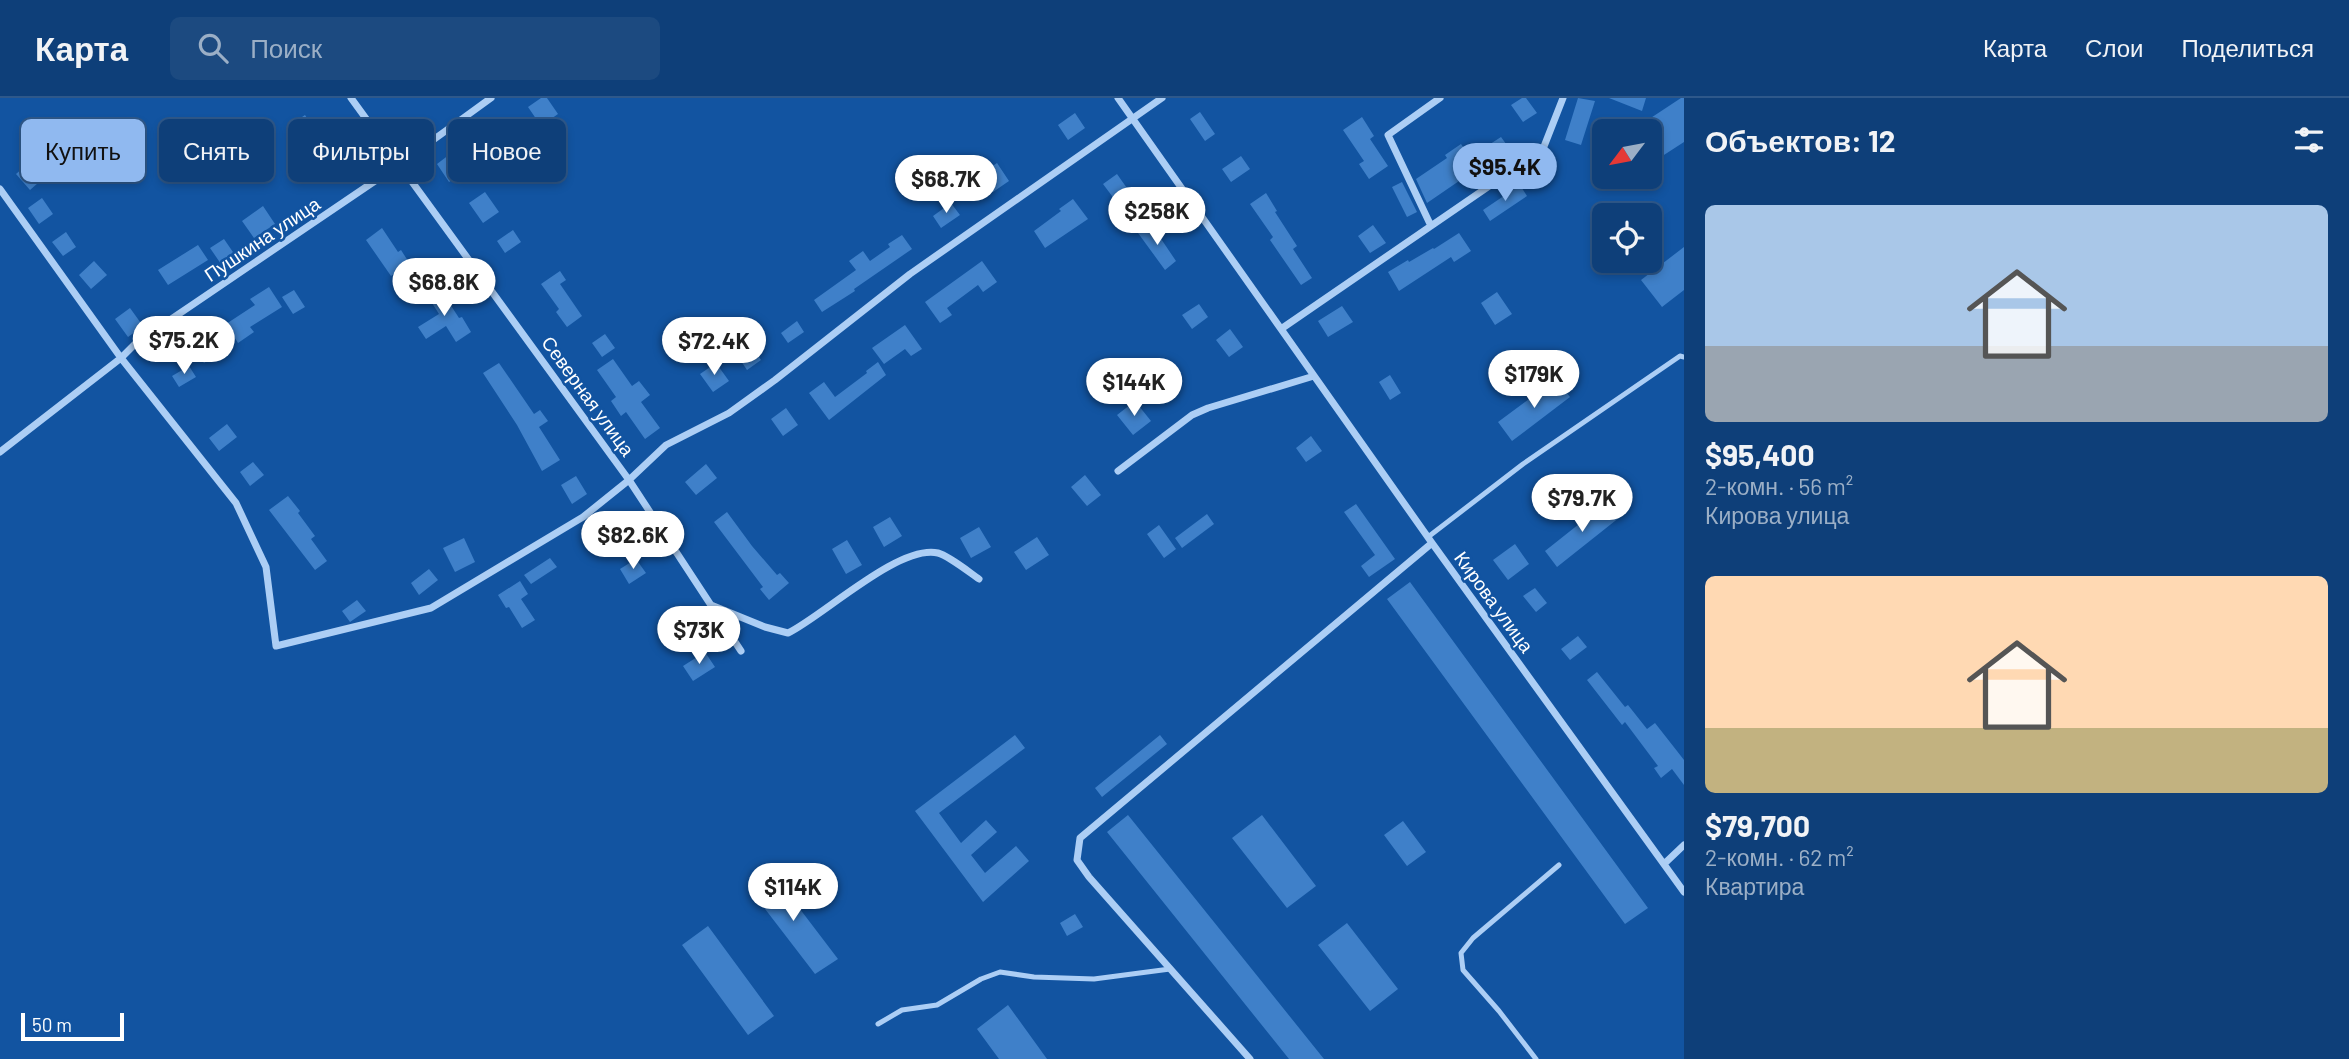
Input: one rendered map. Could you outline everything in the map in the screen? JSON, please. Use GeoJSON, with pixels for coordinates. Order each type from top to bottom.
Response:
{"type":"FeatureCollection","features":[{"type":"Feature","properties":{"kind":"street","name":"Северная улица"},"geometry":{"type":"LineString","coordinates":[[351,98],[367,119]]}},
{"type":"Feature","properties":{"kind":"street","name":"Пушкина улица"},"geometry":{"type":"LineString","coordinates":[[434,139],[491,98]]}},
{"type":"Feature","properties":{"kind":"street","name":"Кирова улица"},"geometry":{"type":"LineString","coordinates":[[1118,98],[1430,540],[1684,892]]}},
{"type":"Feature","properties":{"kind":"street"},"geometry":{"type":"LineString","coordinates":[[0,189],[121,358],[236,503],[266,566],[276,646],[431,608],[583,517],[666,446],[729,413],[910,274],[1162,98]]}},
{"type":"Feature","properties":{"kind":"street"},"geometry":{"type":"LineString","coordinates":[[1431,226],[1388,135],[1440,98]]}},
{"type":"Feature","properties":{"kind":"street"},"geometry":{"type":"LineString","coordinates":[[1281,329],[1543,149],[1563,98]]}},
{"type":"Feature","properties":{"kind":"street","name":"Пушкина улица"},"geometry":{"type":"LineString","coordinates":[[0,452],[121,358],[136,343],[373,182]]}},
{"type":"Feature","properties":{"kind":"street","name":"Северная улица"},"geometry":{"type":"LineString","coordinates":[[413,182],[629,480],[741,651]]}},
{"type":"Feature","properties":{"kind":"street"},"geometry":{"type":"LineString","coordinates":[[1118,471],[1192,415],[1314,376]]}},
{"type":"Feature","properties":{"kind":"street"},"geometry":{"type":"LineString","coordinates":[[1250,1059],[1089,877],[1077,860],[1080,838],[1430,540]]}},
{"type":"Feature","properties":{"kind":"street"},"geometry":{"type":"LineString","coordinates":[[711,605],[765,627],[788,633],[806,624],[888,566],[920,554],[938,553],[979,579]]}},
{"type":"Feature","properties":{"kind":"street"},"geometry":{"type":"LineString","coordinates":[[1664,864],[1684,845]]}},
{"type":"Feature","properties":{"kind":"lane"},"geometry":{"type":"LineString","coordinates":[[1430,540],[1523,464],[1680,356],[1684,357]]}},
{"type":"Feature","properties":{"kind":"lane"},"geometry":{"type":"LineString","coordinates":[[1536,1059],[1463,970],[1461,953],[1473,939],[1559,865]]}},
{"type":"Feature","properties":{"kind":"lane"},"geometry":{"type":"LineString","coordinates":[[878,1024],[902,1010],[937,1005],[981,979],[1000,972],[1034,977],[1094,979],[1170,969]]}},
{"type":"Feature","properties":{"kind":"building"},"geometry":{"type":"Polygon","coordinates":[[[541,98],[547,98],[558,114],[551,119],[536,119],[528,107],[541,98]]]}},
{"type":"Feature","properties":{"kind":"building"},"geometry":{"type":"Polygon","coordinates":[[[1526,98],[1537,113],[1523,122],[1511,105],[1526,98]]]}},
{"type":"Feature","properties":{"kind":"building"},"geometry":{"type":"Polygon","coordinates":[[[1578,98],[1595,101],[1581,145],[1565,140],[1578,98]]]}},
{"type":"Feature","properties":{"kind":"building"},"geometry":{"type":"Polygon","coordinates":[[[1609,98],[1646,98],[1642,111],[1609,98]]]}},
{"type":"Feature","properties":{"kind":"building"},"geometry":{"type":"Polygon","coordinates":[[[1684,98],[1684,142],[1662,156],[1662,119],[1649,119],[1684,98]]]}},
{"type":"Feature","properties":{"kind":"building"},"geometry":{"type":"Polygon","coordinates":[[[1200,112],[1215,134],[1205,141],[1190,119],[1200,112]]]}},
{"type":"Feature","properties":{"kind":"building"},"geometry":{"type":"Polygon","coordinates":[[[1075,113],[1085,128],[1068,140],[1058,125],[1075,113]]]}},
{"type":"Feature","properties":{"kind":"building"},"geometry":{"type":"Polygon","coordinates":[[[1362,117],[1374,136],[1370,139],[1388,166],[1369,179],[1359,164],[1364,161],[1343,130],[1362,117]]]}},
{"type":"Feature","properties":{"kind":"building"},"geometry":{"type":"Polygon","coordinates":[[[1501,137],[1512,152],[1466,186],[1462,179],[1427,203],[1416,179],[1447,158],[1445,155],[1461,144],[1470,157],[1501,137]]]}},
{"type":"Feature","properties":{"kind":"building"},"geometry":{"type":"Polygon","coordinates":[[[448,156],[448,180],[437,164],[448,156]]]}},
{"type":"Feature","properties":{"kind":"building"},"geometry":{"type":"Polygon","coordinates":[[[1241,156],[1250,169],[1231,182],[1222,169],[1241,156]]]}},
{"type":"Feature","properties":{"kind":"building"},"geometry":{"type":"Polygon","coordinates":[[[997,163],[1009,181],[993,192],[981,174],[997,163]]]}},
{"type":"Feature","properties":{"kind":"building"},"geometry":{"type":"Polygon","coordinates":[[[1117,174],[1129,191],[1115,200],[1103,184],[1117,174]]]}},
{"type":"Feature","properties":{"kind":"building"},"geometry":{"type":"Polygon","coordinates":[[[23,182],[39,182],[30,190],[23,182]]]}},
{"type":"Feature","properties":{"kind":"building"},"geometry":{"type":"Polygon","coordinates":[[[1402,182],[1417,212],[1407,217],[1392,187],[1402,182]]]}},
{"type":"Feature","properties":{"kind":"building"},"geometry":{"type":"Polygon","coordinates":[[[1520,185],[1527,196],[1490,221],[1483,210],[1520,185]]]}},
{"type":"Feature","properties":{"kind":"building"},"geometry":{"type":"Polygon","coordinates":[[[485,192],[499,212],[483,223],[469,203],[485,192]]]}},
{"type":"Feature","properties":{"kind":"building"},"geometry":{"type":"Polygon","coordinates":[[[1266,193],[1297,246],[1293,249],[1312,278],[1301,285],[1270,240],[1273,237],[1250,204],[1266,193]]]}},
{"type":"Feature","properties":{"kind":"building"},"geometry":{"type":"Polygon","coordinates":[[[42,198],[53,214],[39,224],[28,208],[42,198]]]}},
{"type":"Feature","properties":{"kind":"building"},"geometry":{"type":"Polygon","coordinates":[[[1073,199],[1088,219],[1045,248],[1034,231],[1073,199]]]}},
{"type":"Feature","properties":{"kind":"building"},"geometry":{"type":"Polygon","coordinates":[[[951,203],[960,215],[941,228],[933,216],[951,203]]]}},
{"type":"Feature","properties":{"kind":"building"},"geometry":{"type":"Polygon","coordinates":[[[263,206],[275,224],[254,238],[242,221],[263,206]]]}},
{"type":"Feature","properties":{"kind":"building"},"geometry":{"type":"Polygon","coordinates":[[[1151,224],[1176,261],[1165,270],[1138,233],[1151,224]]]}},
{"type":"Feature","properties":{"kind":"building"},"geometry":{"type":"Polygon","coordinates":[[[1373,225],[1386,243],[1370,253],[1358,236],[1373,225]]]}},
{"type":"Feature","properties":{"kind":"building"},"geometry":{"type":"Polygon","coordinates":[[[382,228],[398,252],[401,250],[410,264],[391,276],[366,240],[382,228]]]}},
{"type":"Feature","properties":{"kind":"building"},"geometry":{"type":"Polygon","coordinates":[[[513,230],[521,242],[505,253],[497,241],[513,230]]]}},
{"type":"Feature","properties":{"kind":"building"},"geometry":{"type":"Polygon","coordinates":[[[66,232],[76,247],[63,256],[52,242],[66,232]]]}},
{"type":"Feature","properties":{"kind":"building"},"geometry":{"type":"Polygon","coordinates":[[[1459,233],[1471,251],[1454,262],[1451,257],[1399,291],[1388,272],[1459,233]]]}},
{"type":"Feature","properties":{"kind":"building"},"geometry":{"type":"Polygon","coordinates":[[[902,235],[912,249],[822,312],[814,300],[856,270],[849,261],[863,251],[870,261],[902,235]]]}},
{"type":"Feature","properties":{"kind":"building"},"geometry":{"type":"Polygon","coordinates":[[[224,239],[235,255],[221,264],[210,248],[224,239]]]}},
{"type":"Feature","properties":{"kind":"building"},"geometry":{"type":"Polygon","coordinates":[[[198,245],[208,260],[168,285],[158,270],[198,245]]]}},
{"type":"Feature","properties":{"kind":"building"},"geometry":{"type":"Polygon","coordinates":[[[1684,247],[1684,290],[1662,307],[1641,280],[1650,273],[1662,273],[1662,264],[1684,247]]]}},
{"type":"Feature","properties":{"kind":"building"},"geometry":{"type":"Polygon","coordinates":[[[94,261],[107,275],[91,289],[79,275],[94,261]]]}},
{"type":"Feature","properties":{"kind":"building"},"geometry":{"type":"Polygon","coordinates":[[[982,261],[997,282],[983,292],[978,285],[947,308],[952,315],[940,323],[925,302],[982,261]]]}},
{"type":"Feature","properties":{"kind":"building"},"geometry":{"type":"Polygon","coordinates":[[[560,271],[566,280],[560,284],[582,316],[567,327],[556,312],[559,309],[541,284],[560,271]]]}},
{"type":"Feature","properties":{"kind":"building"},"geometry":{"type":"Polygon","coordinates":[[[269,287],[282,307],[250,327],[254,332],[238,343],[226,324],[255,305],[250,299],[269,287]]]}},
{"type":"Feature","properties":{"kind":"building"},"geometry":{"type":"Polygon","coordinates":[[[439,287],[471,332],[456,342],[446,326],[426,339],[418,327],[439,314],[427,295],[439,287]]]}},
{"type":"Feature","properties":{"kind":"building"},"geometry":{"type":"Polygon","coordinates":[[[294,290],[305,307],[293,314],[282,297],[294,290]]]}},
{"type":"Feature","properties":{"kind":"building"},"geometry":{"type":"Polygon","coordinates":[[[1497,292],[1512,314],[1495,325],[1481,303],[1497,292]]]}},
{"type":"Feature","properties":{"kind":"building"},"geometry":{"type":"Polygon","coordinates":[[[1199,304],[1208,317],[1192,329],[1182,315],[1199,304]]]}},
{"type":"Feature","properties":{"kind":"building"},"geometry":{"type":"Polygon","coordinates":[[[1342,306],[1353,322],[1328,337],[1318,321],[1342,306]]]}},
{"type":"Feature","properties":{"kind":"building"},"geometry":{"type":"Polygon","coordinates":[[[130,308],[143,326],[128,337],[115,319],[130,308]]]}},
{"type":"Feature","properties":{"kind":"building"},"geometry":{"type":"Polygon","coordinates":[[[797,321],[804,332],[788,343],[781,333],[797,321]]]}},
{"type":"Feature","properties":{"kind":"building"},"geometry":{"type":"Polygon","coordinates":[[[905,325],[922,349],[911,356],[905,349],[884,364],[872,348],[905,325]]]}},
{"type":"Feature","properties":{"kind":"building"},"geometry":{"type":"Polygon","coordinates":[[[1230,329],[1243,347],[1229,357],[1216,340],[1230,329]]]}},
{"type":"Feature","properties":{"kind":"building"},"geometry":{"type":"Polygon","coordinates":[[[205,333],[218,354],[204,363],[190,342],[205,333]]]}},
{"type":"Feature","properties":{"kind":"building"},"geometry":{"type":"Polygon","coordinates":[[[605,334],[615,348],[602,357],[592,343],[605,334]]]}},
{"type":"Feature","properties":{"kind":"building"},"geometry":{"type":"Polygon","coordinates":[[[751,345],[761,360],[747,370],[737,355],[751,345]]]}},
{"type":"Feature","properties":{"kind":"building"},"geometry":{"type":"Polygon","coordinates":[[[613,359],[632,386],[639,381],[650,395],[641,402],[660,428],[645,439],[626,412],[621,416],[611,401],[616,397],[597,370],[613,359]]]}},
{"type":"Feature","properties":{"kind":"building"},"geometry":{"type":"Polygon","coordinates":[[[878,362],[886,375],[829,420],[809,393],[824,382],[835,397],[878,362]]]}},
{"type":"Feature","properties":{"kind":"building"},"geometry":{"type":"Polygon","coordinates":[[[499,363],[534,414],[540,410],[548,421],[539,427],[560,460],[542,471],[517,425],[483,373],[499,363]]]}},
{"type":"Feature","properties":{"kind":"building"},"geometry":{"type":"Polygon","coordinates":[[[716,363],[729,381],[713,392],[700,374],[716,363]]]}},
{"type":"Feature","properties":{"kind":"building"},"geometry":{"type":"Polygon","coordinates":[[[189,366],[196,377],[179,387],[172,376],[189,366]]]}},
{"type":"Feature","properties":{"kind":"building"},"geometry":{"type":"Polygon","coordinates":[[[1390,375],[1401,393],[1390,400],[1379,382],[1390,375]]]}},
{"type":"Feature","properties":{"kind":"building"},"geometry":{"type":"Polygon","coordinates":[[[1556,379],[1570,397],[1512,441],[1498,422],[1556,379]]]}},
{"type":"Feature","properties":{"kind":"building"},"geometry":{"type":"Polygon","coordinates":[[[1135,401],[1151,421],[1133,435],[1117,415],[1135,401]]]}},
{"type":"Feature","properties":{"kind":"building"},"geometry":{"type":"Polygon","coordinates":[[[786,408],[798,425],[783,436],[771,419],[786,408]]]}},
{"type":"Feature","properties":{"kind":"building"},"geometry":{"type":"Polygon","coordinates":[[[227,424],[237,437],[219,451],[209,438],[227,424]]]}},
{"type":"Feature","properties":{"kind":"building"},"geometry":{"type":"Polygon","coordinates":[[[1311,436],[1322,451],[1306,462],[1296,448],[1311,436]]]}},
{"type":"Feature","properties":{"kind":"building"},"geometry":{"type":"Polygon","coordinates":[[[253,462],[264,475],[250,486],[240,472],[253,462]]]}},
{"type":"Feature","properties":{"kind":"building"},"geometry":{"type":"Polygon","coordinates":[[[706,464],[717,478],[696,495],[685,482],[706,464]]]}},
{"type":"Feature","properties":{"kind":"building"},"geometry":{"type":"Polygon","coordinates":[[[1085,475],[1101,495],[1087,506],[1071,487],[1085,475]]]}},
{"type":"Feature","properties":{"kind":"building"},"geometry":{"type":"Polygon","coordinates":[[[576,476],[587,494],[572,504],[561,485],[576,476]]]}},
{"type":"Feature","properties":{"kind":"building"},"geometry":{"type":"Polygon","coordinates":[[[288,496],[315,536],[311,539],[327,561],[315,570],[269,510],[288,496]]]}},
{"type":"Feature","properties":{"kind":"building"},"geometry":{"type":"Polygon","coordinates":[[[1608,501],[1620,517],[1557,567],[1545,551],[1608,501]]]}},
{"type":"Feature","properties":{"kind":"building"},"geometry":{"type":"Polygon","coordinates":[[[1356,504],[1395,559],[1369,577],[1361,566],[1375,555],[1344,512],[1356,504]]]}},
{"type":"Feature","properties":{"kind":"building"},"geometry":{"type":"Polygon","coordinates":[[[727,512],[777,575],[780,573],[789,583],[769,600],[760,589],[763,587],[714,522],[727,512]]]}},
{"type":"Feature","properties":{"kind":"building"},"geometry":{"type":"Polygon","coordinates":[[[1207,514],[1214,524],[1182,548],[1175,538],[1207,514]]]}},
{"type":"Feature","properties":{"kind":"building"},"geometry":{"type":"Polygon","coordinates":[[[890,517],[902,536],[884,547],[873,527],[890,517]]]}},
{"type":"Feature","properties":{"kind":"building"},"geometry":{"type":"Polygon","coordinates":[[[1159,525],[1176,549],[1164,558],[1147,534],[1159,525]]]}},
{"type":"Feature","properties":{"kind":"building"},"geometry":{"type":"Polygon","coordinates":[[[979,527],[991,547],[971,558],[960,538],[979,527]]]}},
{"type":"Feature","properties":{"kind":"building"},"geometry":{"type":"Polygon","coordinates":[[[1037,537],[1049,555],[1026,570],[1014,552],[1037,537]]]}},
{"type":"Feature","properties":{"kind":"building"},"geometry":{"type":"Polygon","coordinates":[[[464,538],[475,562],[455,572],[443,548],[464,538]]]}},
{"type":"Feature","properties":{"kind":"building"},"geometry":{"type":"Polygon","coordinates":[[[847,540],[862,565],[846,574],[832,549],[847,540]]]}},
{"type":"Feature","properties":{"kind":"building"},"geometry":{"type":"Polygon","coordinates":[[[1515,544],[1529,564],[1508,580],[1493,560],[1515,544]]]}},
{"type":"Feature","properties":{"kind":"building"},"geometry":{"type":"Polygon","coordinates":[[[550,558],[557,567],[531,584],[524,575],[550,558]]]}},
{"type":"Feature","properties":{"kind":"building"},"geometry":{"type":"Polygon","coordinates":[[[636,559],[646,573],[629,584],[620,569],[636,559]]]}},
{"type":"Feature","properties":{"kind":"building"},"geometry":{"type":"Polygon","coordinates":[[[429,569],[438,580],[419,595],[411,583],[429,569]]]}},
{"type":"Feature","properties":{"kind":"building"},"geometry":{"type":"Polygon","coordinates":[[[520,581],[528,594],[521,599],[535,620],[522,628],[498,595],[520,581]]]}},
{"type":"Feature","properties":{"kind":"building"},"geometry":{"type":"Polygon","coordinates":[[[1410,582],[1648,908],[1625,924],[1387,599],[1410,582]]]}},
{"type":"Feature","properties":{"kind":"building"},"geometry":{"type":"Polygon","coordinates":[[[1535,588],[1547,603],[1536,612],[1523,596],[1535,588]]]}},
{"type":"Feature","properties":{"kind":"building"},"geometry":{"type":"Polygon","coordinates":[[[357,600],[366,611],[350,622],[342,611],[357,600]]]}},
{"type":"Feature","properties":{"kind":"building"},"geometry":{"type":"Polygon","coordinates":[[[679,614],[686,626],[669,637],[662,625],[679,614]]]}},
{"type":"Feature","properties":{"kind":"building"},"geometry":{"type":"Polygon","coordinates":[[[1578,636],[1587,647],[1570,660],[1561,649],[1578,636]]]}},
{"type":"Feature","properties":{"kind":"building"},"geometry":{"type":"Polygon","coordinates":[[[705,652],[715,667],[693,681],[683,666],[705,652]]]}},
{"type":"Feature","properties":{"kind":"building"},"geometry":{"type":"Polygon","coordinates":[[[1597,672],[1647,729],[1655,723],[1684,760],[1684,785],[1672,769],[1661,778],[1654,768],[1658,766],[1625,722],[1622,725],[1587,680],[1597,672]]]}},
{"type":"Feature","properties":{"kind":"building"},"geometry":{"type":"Polygon","coordinates":[[[1015,735],[1025,748],[939,813],[961,843],[986,820],[997,832],[971,855],[985,873],[1016,846],[1029,861],[983,902],[915,811],[1015,735]]]}},
{"type":"Feature","properties":{"kind":"building"},"geometry":{"type":"Polygon","coordinates":[[[1160,735],[1167,744],[1102,797],[1095,788],[1160,735]]]}},
{"type":"Feature","properties":{"kind":"building"},"geometry":{"type":"Polygon","coordinates":[[[1128,815],[1324,1059],[1289,1059],[1107,832],[1128,815]]]}},
{"type":"Feature","properties":{"kind":"building"},"geometry":{"type":"Polygon","coordinates":[[[1262,815],[1316,886],[1287,908],[1232,838],[1262,815]]]}},
{"type":"Feature","properties":{"kind":"building"},"geometry":{"type":"Polygon","coordinates":[[[1403,821],[1426,852],[1407,866],[1384,835],[1403,821]]]}},
{"type":"Feature","properties":{"kind":"building"},"geometry":{"type":"Polygon","coordinates":[[[771,871],[838,959],[815,974],[749,888],[771,871]]]}},
{"type":"Feature","properties":{"kind":"building"},"geometry":{"type":"Polygon","coordinates":[[[1075,914],[1083,927],[1067,936],[1060,923],[1075,914]]]}},
{"type":"Feature","properties":{"kind":"building"},"geometry":{"type":"Polygon","coordinates":[[[1347,923],[1398,989],[1370,1011],[1318,945],[1347,923]]]}},
{"type":"Feature","properties":{"kind":"building"},"geometry":{"type":"Polygon","coordinates":[[[708,926],[774,1016],[748,1035],[682,945],[708,926]]]}},
{"type":"Feature","properties":{"kind":"building"},"geometry":{"type":"Polygon","coordinates":[[[1008,1005],[1047,1059],[999,1059],[977,1029],[1008,1005]]]}}]}
